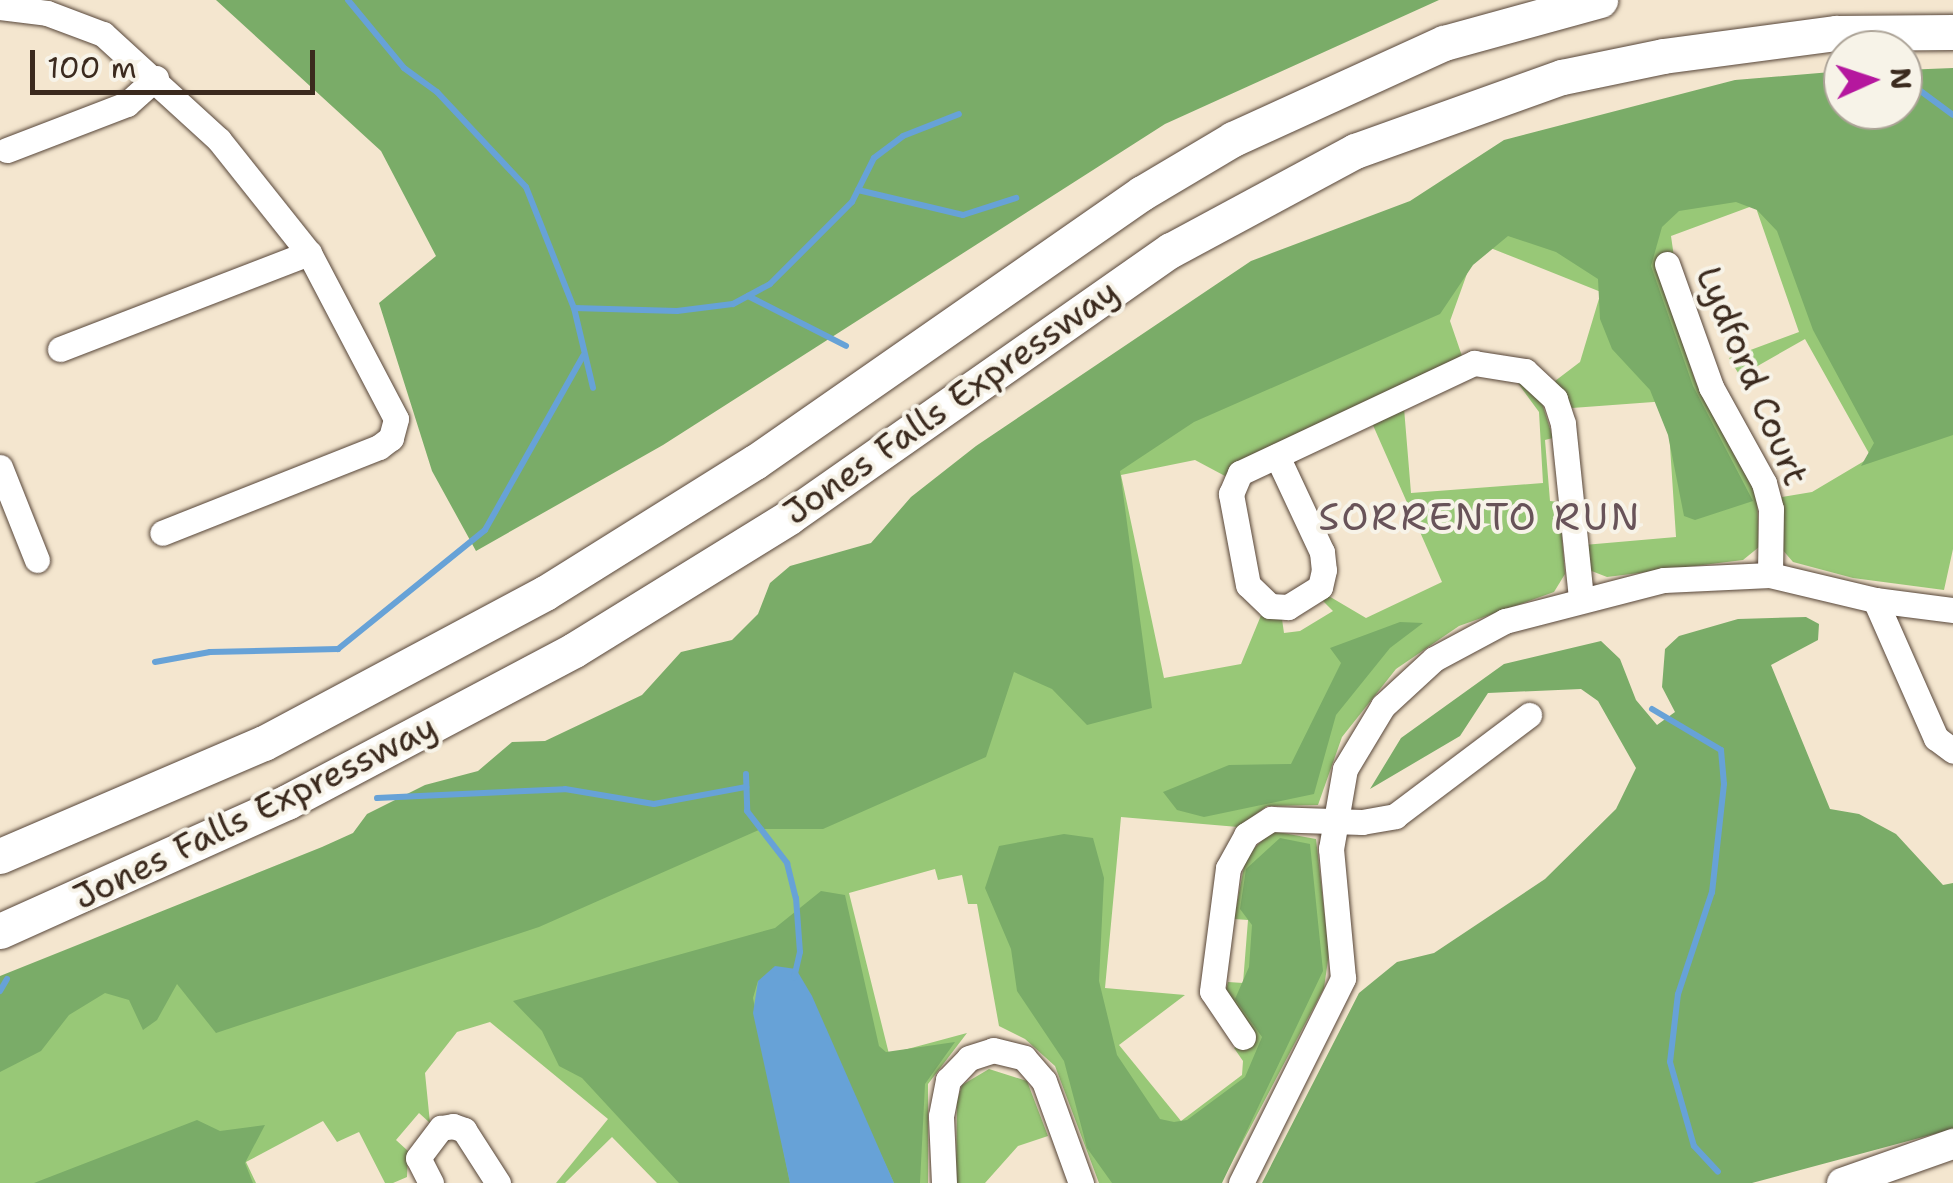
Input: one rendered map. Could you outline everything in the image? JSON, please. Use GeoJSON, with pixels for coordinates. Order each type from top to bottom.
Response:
{"type":"FeatureCollection","features":[{"type":"Feature","properties":{"kind":"highway","name":"Jones Falls Expressway"},"geometry":{"type":"LineString","coordinates":[[0,856],[264,743],[562,584],[755,462],[1142,193],[1233,138],[1444,43],[1600,0]]}},
{"type":"Feature","properties":{"kind":"highway","name":"Jones Falls Expressway"},"geometry":{"type":"LineString","coordinates":[[0,931],[287,802],[574,650],[788,517],[1171,250],[1355,150],[1562,77],[1662,56],[1836,34],[1953,32]]}},
{"type":"Feature","properties":{"kind":"main road"},"geometry":{"type":"LineString","coordinates":[[1842,1183],[1953,1144]]}},
{"type":"Feature","properties":{"kind":"street"},"geometry":{"type":"LineString","coordinates":[[0,8],[76,21],[103,34],[156,78],[254,177],[310,252],[379,378],[396,430],[378,447],[162,533]]}},
{"type":"Feature","properties":{"kind":"street"},"geometry":{"type":"LineString","coordinates":[[7,150],[127,104],[156,78]]}},
{"type":"Feature","properties":{"kind":"street"},"geometry":{"type":"LineString","coordinates":[[60,349],[310,252]]}},
{"type":"Feature","properties":{"kind":"street","name":"Lydford Court"},"geometry":{"type":"LineString","coordinates":[[1667,264],[1711,387],[1764,483],[1771,509],[1770,574]]}},
{"type":"Feature","properties":{"kind":"street"},"geometry":{"type":"LineString","coordinates":[[1276,456],[1322,552],[1324,570],[1320,587],[1288,608],[1270,606],[1248,585],[1232,494],[1240,473],[1276,456],[1474,363],[1524,371],[1554,399],[1563,424],[1581,597]]}},
{"type":"Feature","properties":{"kind":"street"},"geometry":{"type":"LineString","coordinates":[[0,466],[37,560]]}},
{"type":"Feature","properties":{"kind":"street"},"geometry":{"type":"LineString","coordinates":[[1241,1183],[1343,978],[1333,819],[1345,769],[1364,733],[1406,682],[1492,626],[1581,597],[1664,580],[1770,574],[1875,600],[1953,610]]}},
{"type":"Feature","properties":{"kind":"street"},"geometry":{"type":"LineString","coordinates":[[1875,600],[1936,738],[1953,751]]}},
{"type":"Feature","properties":{"kind":"street"},"geometry":{"type":"LineString","coordinates":[[1244,1037],[1212,991],[1235,849],[1271,819],[1395,816],[1529,715]]}},
{"type":"Feature","properties":{"kind":"street"},"geometry":{"type":"LineString","coordinates":[[944,1183],[941,1116],[948,1080],[968,1058],[992,1050],[1024,1058],[1044,1081],[1081,1183]]}},
{"type":"Feature","properties":{"kind":"street"},"geometry":{"type":"LineString","coordinates":[[430,1183],[418,1158],[440,1128],[453,1126],[464,1130],[498,1183]]}},
{"type":"Feature","properties":{"kind":"green space"},"geometry":{"type":"Polygon","coordinates":[[[216,0],[1439,0],[1165,124],[663,445],[476,551],[432,471],[379,303],[436,256],[381,151],[216,0]]]}},
{"type":"Feature","properties":{"kind":"green space"},"geometry":{"type":"Polygon","coordinates":[[[1953,68],[1953,435],[1861,466],[1874,443],[1813,330],[1777,231],[1757,210],[1736,202],[1679,211],[1662,227],[1651,266],[1693,386],[1753,501],[1695,520],[1684,516],[1668,435],[1650,390],[1612,349],[1600,319],[1598,279],[1556,252],[1508,236],[1473,265],[1440,314],[1194,422],[1120,471],[1152,708],[1087,725],[1052,689],[1014,672],[986,757],[823,829],[761,829],[539,927],[216,1033],[177,984],[157,1020],[143,1030],[129,1000],[105,993],[69,1015],[41,1051],[0,1072],[0,976],[322,847],[353,833],[367,814],[425,785],[478,771],[512,742],[545,741],[642,695],[681,652],[732,640],[758,614],[770,583],[790,566],[871,543],[911,497],[976,446],[1251,261],[1410,201],[1504,140],[1735,80],[1823,73],[1823,130],[1923,130],[1923,69],[1953,68]]]}},
{"type":"Feature","properties":{"kind":"green space"},"geometry":{"type":"Polygon","coordinates":[[[1953,121],[1953,549],[1944,590],[1853,578],[1793,562],[1781,548],[1782,497],[1812,492],[1871,457],[1805,339],[1740,376],[1729,358],[1799,332],[1755,205],[1671,236],[1674,257],[1657,264],[1695,380],[1757,495],[1759,547],[1743,560],[1607,577],[1589,570],[1584,545],[1676,537],[1667,401],[1572,408],[1555,381],[1580,362],[1601,292],[1478,243],[1450,321],[1462,356],[1243,460],[1225,476],[1195,460],[1121,475],[1164,678],[1241,664],[1262,613],[1282,619],[1284,633],[1300,631],[1333,611],[1323,601],[1327,595],[1366,618],[1442,582],[1372,423],[1404,408],[1411,493],[1543,483],[1539,412],[1515,379],[1542,403],[1553,438],[1545,440],[1550,501],[1559,502],[1565,574],[1554,592],[1459,626],[1396,669],[1342,737],[1318,805],[1267,806],[1238,827],[1121,817],[1105,988],[1185,995],[1119,1045],[1181,1121],[1242,1075],[1243,1061],[1234,1048],[1251,1037],[1225,994],[1228,982],[1243,983],[1248,920],[1234,919],[1246,856],[1272,831],[1316,839],[1329,953],[1324,988],[1221,1183],[1099,1183],[1055,1066],[1025,1039],[999,1026],[977,904],[968,904],[962,875],[938,880],[935,869],[849,893],[889,1054],[967,1033],[928,1084],[928,1183],[657,1183],[612,1137],[565,1183],[556,1183],[608,1119],[490,1022],[457,1032],[425,1073],[430,1123],[419,1113],[396,1140],[408,1151],[407,1177],[393,1183],[385,1183],[359,1132],[337,1142],[323,1121],[246,1162],[256,1183],[0,1183],[0,1021],[793,624],[1440,238],[1953,121]]]}},
{"type":"Feature","properties":{"kind":"green space"},"geometry":{"type":"Polygon","coordinates":[[[1806,617],[1819,624],[1818,640],[1771,665],[1830,809],[1859,814],[1896,834],[1943,885],[1953,883],[1953,1129],[1752,1183],[1262,1183],[1359,993],[1397,962],[1434,953],[1545,879],[1616,809],[1636,768],[1598,701],[1581,689],[1488,693],[1460,736],[1370,789],[1401,738],[1504,664],[1601,641],[1620,659],[1636,700],[1657,725],[1675,712],[1662,687],[1665,649],[1679,636],[1738,619],[1806,617]]]}},
{"type":"Feature","properties":{"kind":"green space"},"geometry":{"type":"Polygon","coordinates":[[[1400,622],[1423,623],[1390,648],[1336,715],[1314,794],[1204,817],[1177,810],[1163,792],[1229,765],[1291,764],[1341,663],[1330,648],[1400,622]]]}},
{"type":"Feature","properties":{"kind":"green space"},"geometry":{"type":"Polygon","coordinates":[[[1064,834],[1093,838],[1104,878],[1099,981],[1117,1055],[1160,1119],[1174,1122],[1187,1120],[1245,1077],[1262,1037],[1235,999],[1249,967],[1252,925],[1240,909],[1246,869],[1280,838],[1310,844],[1323,971],[1222,1183],[1112,1183],[1087,1148],[1064,1061],[1017,991],[1011,949],[985,888],[999,846],[1064,834]]]}},
{"type":"Feature","properties":{"kind":"green space"},"geometry":{"type":"Polygon","coordinates":[[[821,891],[845,895],[879,1046],[886,1052],[955,1042],[925,1084],[920,1183],[894,1183],[796,969],[758,981],[753,998],[790,1183],[679,1183],[582,1078],[559,1066],[542,1031],[513,1001],[775,928],[821,891]]]}},
{"type":"Feature","properties":{"kind":"green space"},"geometry":{"type":"Polygon","coordinates":[[[989,1069],[1027,1081],[1048,1136],[1018,1146],[985,1183],[956,1183],[957,1101],[962,1085],[989,1069]]]}},
{"type":"Feature","properties":{"kind":"green space"},"geometry":{"type":"Polygon","coordinates":[[[197,1120],[220,1131],[265,1125],[245,1163],[253,1183],[34,1183],[197,1120]]]}},
{"type":"Feature","properties":{"kind":"water"},"geometry":{"type":"Polygon","coordinates":[[[775,966],[796,969],[812,996],[894,1183],[790,1183],[753,1013],[758,981],[775,966]]]}},
{"type":"Feature","properties":{"kind":"waterway"},"geometry":{"type":"LineString","coordinates":[[348,0],[404,68],[437,92],[526,187],[574,308],[593,388]]}},
{"type":"Feature","properties":{"kind":"waterway"},"geometry":{"type":"LineString","coordinates":[[1923,93],[1953,115]]}},
{"type":"Feature","properties":{"kind":"waterway"},"geometry":{"type":"LineString","coordinates":[[574,308],[677,311],[733,304],[770,284],[852,202],[874,158],[903,136],[959,114]]}},
{"type":"Feature","properties":{"kind":"waterway"},"geometry":{"type":"LineString","coordinates":[[858,190],[963,215],[1016,198]]}},
{"type":"Feature","properties":{"kind":"waterway"},"geometry":{"type":"LineString","coordinates":[[748,296],[846,346]]}},
{"type":"Feature","properties":{"kind":"waterway"},"geometry":{"type":"LineString","coordinates":[[155,662],[210,652],[338,649],[485,530],[583,356]]}},
{"type":"Feature","properties":{"kind":"waterway"},"geometry":{"type":"LineString","coordinates":[[1652,709],[1721,750],[1724,784],[1712,892],[1678,994],[1670,1062],[1694,1146],[1718,1172]]}},
{"type":"Feature","properties":{"kind":"waterway"},"geometry":{"type":"LineString","coordinates":[[746,774],[747,811],[787,863],[796,898],[800,952],[794,977]]}},
{"type":"Feature","properties":{"kind":"waterway"},"geometry":{"type":"LineString","coordinates":[[377,798],[565,789],[654,804],[746,787]]}},
{"type":"Feature","properties":{"kind":"waterway"},"geometry":{"type":"LineString","coordinates":[[0,991],[7,979]]}},
{"type":"Feature","properties":{"kind":"district","name":"SORRENTO RUN"},"geometry":{"type":"Point","coordinates":[1480,517]}}]}
